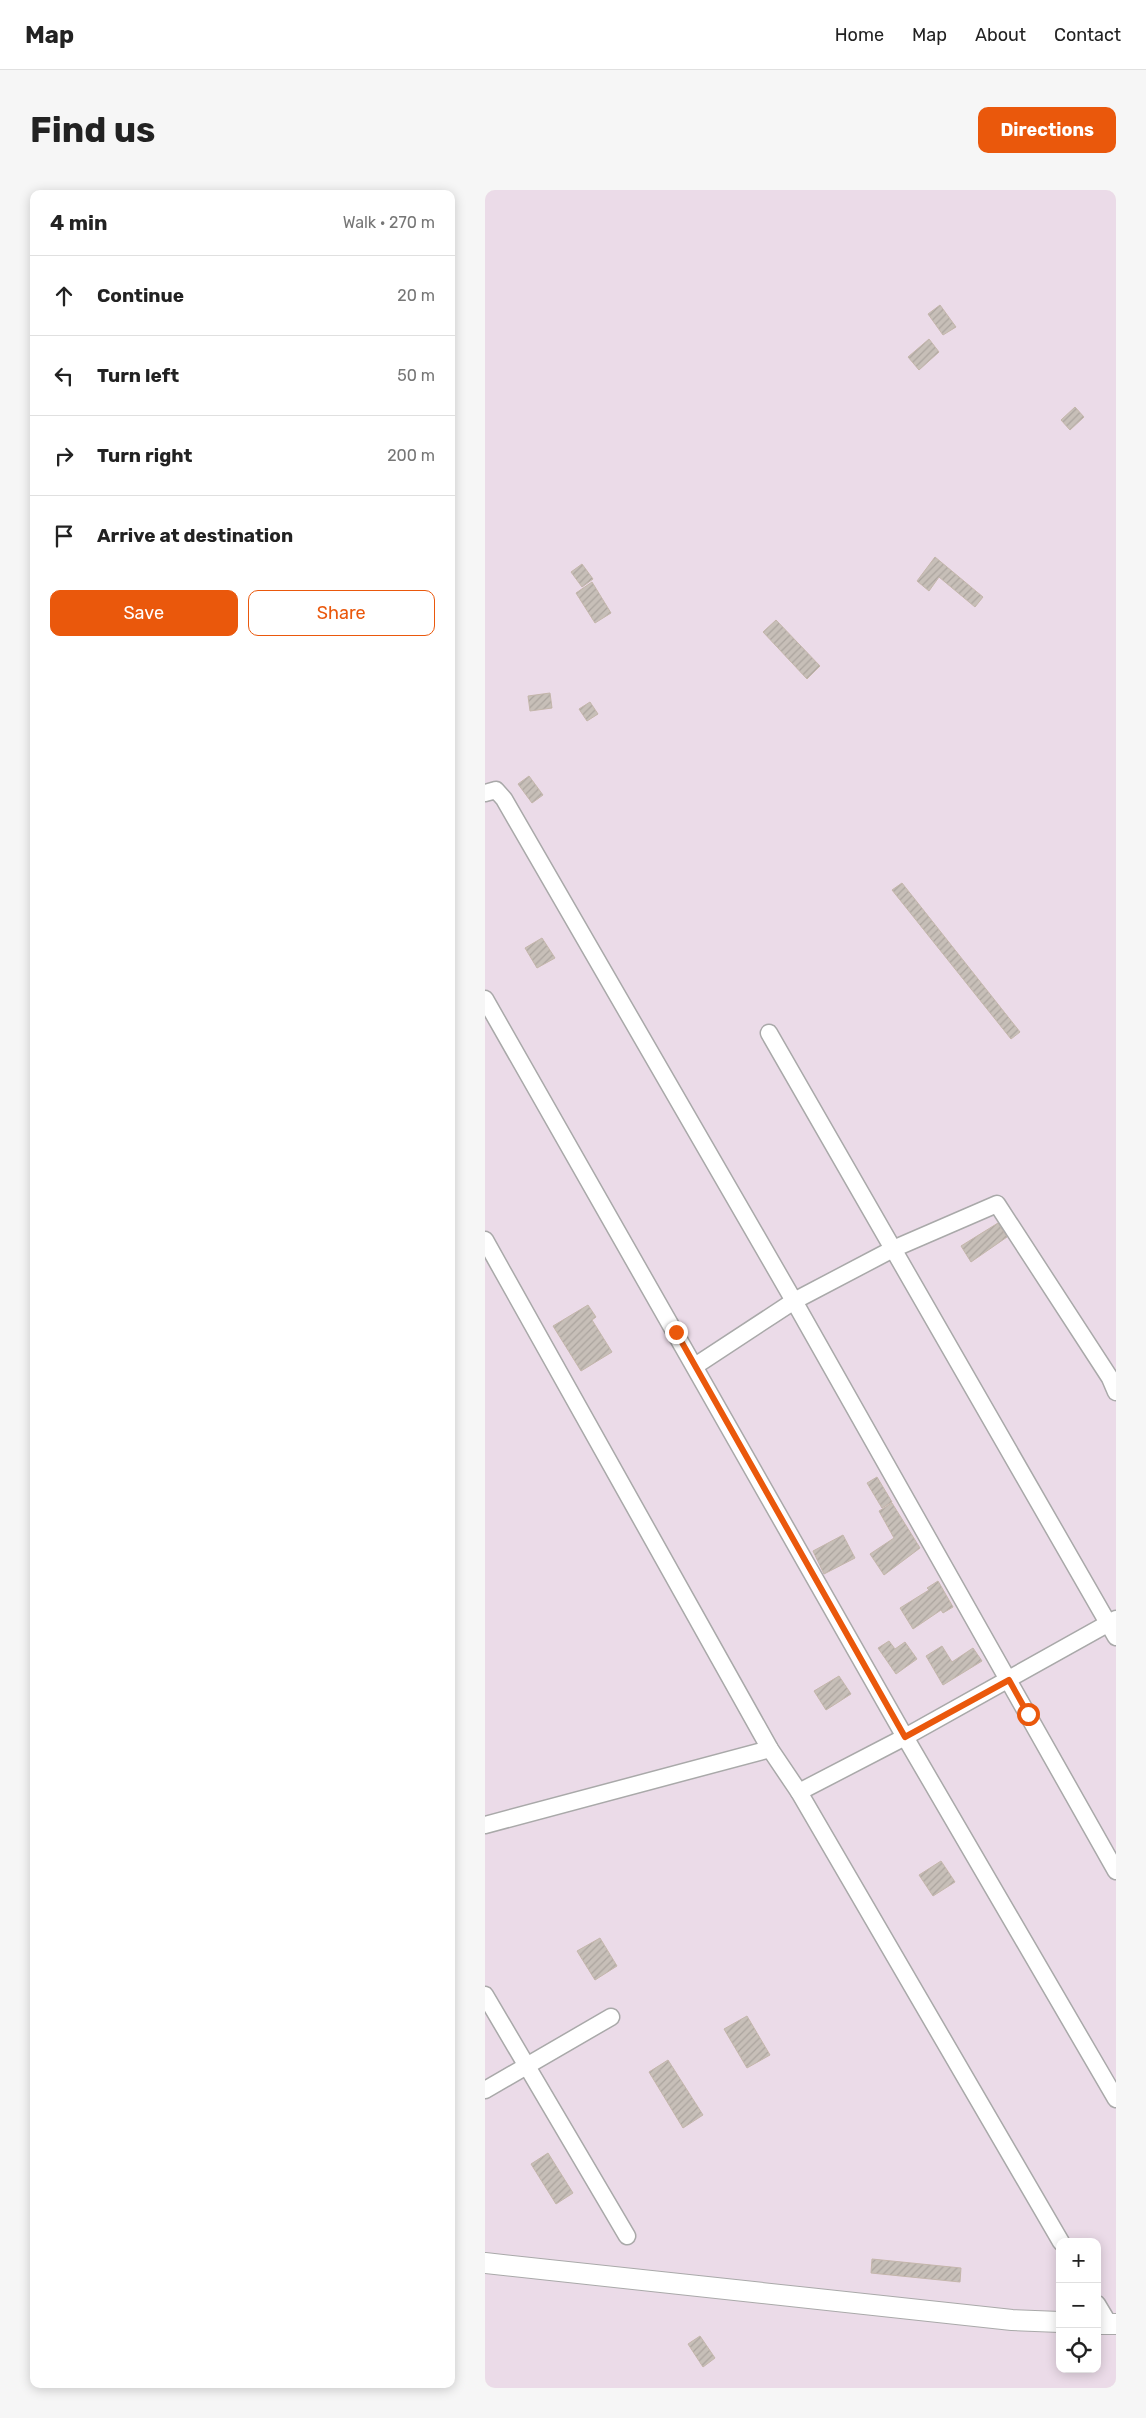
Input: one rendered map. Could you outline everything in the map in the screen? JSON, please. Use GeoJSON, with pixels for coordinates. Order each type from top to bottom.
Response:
{"type":"FeatureCollection","features":[{"type":"Feature","properties":{"kind":"street"},"geometry":{"type":"LineString","coordinates":[[485,793],[496,790],[504,798],[794,1301],[1116,1871]]}},
{"type":"Feature","properties":{"kind":"street"},"geometry":{"type":"LineString","coordinates":[[485,999],[905,1737],[1116,2099]]}},
{"type":"Feature","properties":{"kind":"street"},"geometry":{"type":"LineString","coordinates":[[769,1033],[1113,1626],[799,1792]]}},
{"type":"Feature","properties":{"kind":"street"},"geometry":{"type":"LineString","coordinates":[[695,1366],[794,1301],[893,1249],[997,1204],[1114,1379]]}},
{"type":"Feature","properties":{"kind":"street"},"geometry":{"type":"LineString","coordinates":[[485,1240],[770,1749],[799,1792],[1059,2238]]}},
{"type":"Feature","properties":{"kind":"street"},"geometry":{"type":"LineString","coordinates":[[485,1825],[770,1749]]}},
{"type":"Feature","properties":{"kind":"street"},"geometry":{"type":"LineString","coordinates":[[485,1995],[627,2236]]}},
{"type":"Feature","properties":{"kind":"street"},"geometry":{"type":"LineString","coordinates":[[485,2090],[611,2018]]}},
{"type":"Feature","properties":{"kind":"street"},"geometry":{"type":"LineString","coordinates":[[485,2264],[1003,2319],[1056,2322]]}},
{"type":"Feature","properties":{"kind":"street"},"geometry":{"type":"LineString","coordinates":[[1101,2312],[1107,2324]]}},
{"type":"Feature","properties":{"kind":"shaded area"},"geometry":{"type":"Polygon","coordinates":[[[485,190],[1116,190],[1116,2388],[485,2388],[485,190]]]}},
{"type":"Feature","properties":{"kind":"building"},"geometry":{"type":"Polygon","coordinates":[[[940,305],[956,327],[943,335],[928,314],[940,305]]]}},
{"type":"Feature","properties":{"kind":"building"},"geometry":{"type":"Polygon","coordinates":[[[929,339],[939,352],[919,370],[908,357],[929,339]]]}},
{"type":"Feature","properties":{"kind":"building"},"geometry":{"type":"Polygon","coordinates":[[[1075,407],[1084,417],[1070,430],[1061,420],[1075,407]]]}},
{"type":"Feature","properties":{"kind":"building"},"geometry":{"type":"Polygon","coordinates":[[[935,557],[983,597],[975,607],[939,577],[929,591],[917,581],[935,557]]]}},
{"type":"Feature","properties":{"kind":"building"},"geometry":{"type":"Polygon","coordinates":[[[582,564],[593,579],[582,587],[571,572],[582,564]]]}},
{"type":"Feature","properties":{"kind":"building"},"geometry":{"type":"Polygon","coordinates":[[[592,582],[611,613],[595,623],[576,593],[592,582]]]}},
{"type":"Feature","properties":{"kind":"building"},"geometry":{"type":"Polygon","coordinates":[[[776,620],[820,666],[807,679],[763,632],[776,620]]]}},
{"type":"Feature","properties":{"kind":"building"},"geometry":{"type":"Polygon","coordinates":[[[550,693],[552,708],[530,711],[528,696],[550,693]]]}},
{"type":"Feature","properties":{"kind":"building"},"geometry":{"type":"Polygon","coordinates":[[[590,702],[598,714],[587,721],[579,709],[590,702]]]}},
{"type":"Feature","properties":{"kind":"building"},"geometry":{"type":"Polygon","coordinates":[[[529,776],[543,795],[532,803],[518,784],[529,776]]]}},
{"type":"Feature","properties":{"kind":"building"},"geometry":{"type":"Polygon","coordinates":[[[902,883],[1020,1032],[1011,1039],[892,890],[902,883]]]}},
{"type":"Feature","properties":{"kind":"building"},"geometry":{"type":"Polygon","coordinates":[[[542,938],[555,958],[537,968],[525,948],[542,938]]]}},
{"type":"Feature","properties":{"kind":"building"},"geometry":{"type":"Polygon","coordinates":[[[998,1223],[1007,1237],[971,1262],[961,1246],[998,1223]]]}},
{"type":"Feature","properties":{"kind":"building"},"geometry":{"type":"Polygon","coordinates":[[[588,1305],[596,1317],[592,1320],[612,1352],[581,1371],[553,1326],[588,1305]]]}},
{"type":"Feature","properties":{"kind":"building"},"geometry":{"type":"Polygon","coordinates":[[[877,1477],[892,1502],[882,1508],[867,1483],[877,1477]]]}},
{"type":"Feature","properties":{"kind":"building"},"geometry":{"type":"Polygon","coordinates":[[[892,1503],[920,1548],[884,1575],[870,1554],[894,1538],[879,1511],[892,1503]]]}},
{"type":"Feature","properties":{"kind":"building"},"geometry":{"type":"Polygon","coordinates":[[[843,1535],[855,1558],[824,1574],[813,1551],[843,1535]]]}},
{"type":"Feature","properties":{"kind":"building"},"geometry":{"type":"Polygon","coordinates":[[[938,1581],[953,1607],[943,1613],[941,1610],[913,1629],[900,1608],[929,1590],[927,1588],[938,1581]]]}},
{"type":"Feature","properties":{"kind":"building"},"geometry":{"type":"Polygon","coordinates":[[[889,1641],[895,1649],[905,1642],[917,1659],[896,1674],[878,1648],[889,1641]]]}},
{"type":"Feature","properties":{"kind":"building"},"geometry":{"type":"Polygon","coordinates":[[[942,1646],[952,1662],[973,1648],[982,1661],[943,1685],[926,1656],[942,1646]]]}},
{"type":"Feature","properties":{"kind":"building"},"geometry":{"type":"Polygon","coordinates":[[[839,1676],[851,1694],[826,1710],[814,1691],[839,1676]]]}},
{"type":"Feature","properties":{"kind":"building"},"geometry":{"type":"Polygon","coordinates":[[[941,1861],[955,1882],[933,1896],[919,1875],[941,1861]]]}},
{"type":"Feature","properties":{"kind":"building"},"geometry":{"type":"Polygon","coordinates":[[[600,1938],[617,1966],[595,1980],[577,1951],[600,1938]]]}},
{"type":"Feature","properties":{"kind":"building"},"geometry":{"type":"Polygon","coordinates":[[[747,2016],[770,2055],[747,2068],[724,2029],[747,2016]]]}},
{"type":"Feature","properties":{"kind":"building"},"geometry":{"type":"Polygon","coordinates":[[[668,2060],[703,2115],[683,2128],[649,2072],[668,2060]]]}},
{"type":"Feature","properties":{"kind":"building"},"geometry":{"type":"Polygon","coordinates":[[[548,2153],[573,2193],[556,2204],[531,2164],[548,2153]]]}},
{"type":"Feature","properties":{"kind":"building"},"geometry":{"type":"Polygon","coordinates":[[[872,2259],[961,2268],[960,2282],[871,2273],[872,2259]]]}},
{"type":"Feature","properties":{"kind":"building"},"geometry":{"type":"Polygon","coordinates":[[[700,2336],[715,2358],[703,2367],[688,2344],[700,2336]]]}},
{"type":"Feature","properties":{"kind":"route"},"geometry":{"type":"LineString","coordinates":[[676,1332],[905,1737],[1009,1680],[1028,1714]]}}]}
